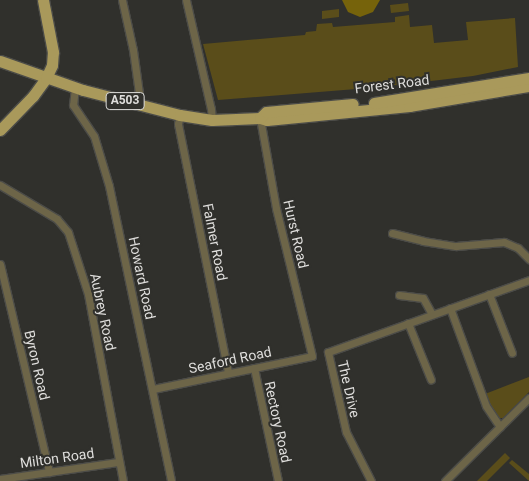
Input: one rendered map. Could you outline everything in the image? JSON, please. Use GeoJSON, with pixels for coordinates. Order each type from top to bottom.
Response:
{"type":"FeatureCollection","features":[{"type":"Feature","properties":{"kind":"main road"},"geometry":{"type":"LineString","coordinates":[[0,130],[29,100],[46,78],[52,65],[53,52],[43,0]]}},
{"type":"Feature","properties":{"kind":"main road","name":"Forest Road"},"geometry":{"type":"LineString","coordinates":[[0,61],[46,78],[74,91],[180,115],[212,120],[260,118],[267,120],[409,106],[529,86]]}},
{"type":"Feature","properties":{"kind":"main road","name":"Forest Road"},"geometry":{"type":"LineString","coordinates":[[260,118],[266,112],[380,102],[529,78]]}},
{"type":"Feature","properties":{"kind":"street"},"geometry":{"type":"LineString","coordinates":[[122,0],[132,44],[139,93],[137,104]]}},
{"type":"Feature","properties":{"kind":"street"},"geometry":{"type":"LineString","coordinates":[[186,0],[212,109],[212,120]]}},
{"type":"Feature","properties":{"kind":"street","name":"Howard Road"},"geometry":{"type":"LineString","coordinates":[[74,91],[73,105],[94,136],[106,172],[171,481]]}},
{"type":"Feature","properties":{"kind":"street","name":"Falmer Road"},"geometry":{"type":"LineString","coordinates":[[180,115],[178,124],[228,373]]}},
{"type":"Feature","properties":{"kind":"street","name":"Hurst Road"},"geometry":{"type":"LineString","coordinates":[[260,118],[276,208],[312,356]]}},
{"type":"Feature","properties":{"kind":"street","name":"Aubrey Road"},"geometry":{"type":"LineString","coordinates":[[0,185],[57,219],[68,232],[88,294],[123,481]]}},
{"type":"Feature","properties":{"kind":"street"},"geometry":{"type":"LineString","coordinates":[[392,232],[423,241],[456,246],[504,242],[518,248],[529,259]]}},
{"type":"Feature","properties":{"kind":"street","name":"Byron Road"},"geometry":{"type":"LineString","coordinates":[[0,264],[50,472]]}},
{"type":"Feature","properties":{"kind":"street","name":"The Drive"},"geometry":{"type":"LineString","coordinates":[[371,481],[346,432],[328,352],[529,280]]}},
{"type":"Feature","properties":{"kind":"street"},"geometry":{"type":"LineString","coordinates":[[489,294],[512,354]]}},
{"type":"Feature","properties":{"kind":"street"},"geometry":{"type":"LineString","coordinates":[[399,295],[423,298],[432,314]]}},
{"type":"Feature","properties":{"kind":"street"},"geometry":{"type":"LineString","coordinates":[[450,308],[486,406],[500,427]]}},
{"type":"Feature","properties":{"kind":"street"},"geometry":{"type":"LineString","coordinates":[[408,323],[431,380]]}},
{"type":"Feature","properties":{"kind":"street","name":"Seaford Road"},"geometry":{"type":"LineString","coordinates":[[153,389],[312,356]]}},
{"type":"Feature","properties":{"kind":"street","name":"Rectory Road"},"geometry":{"type":"LineString","coordinates":[[254,368],[278,481]]}},
{"type":"Feature","properties":{"kind":"street"},"geometry":{"type":"LineString","coordinates":[[445,481],[529,398]]}},
{"type":"Feature","properties":{"kind":"street","name":"Milton Road"},"geometry":{"type":"LineString","coordinates":[[0,480],[118,462]]}},
{"type":"Feature","properties":{"kind":"shaded area"},"geometry":{"type":"Polygon","coordinates":[[[342,0],[380,0],[373,12],[360,17],[348,12],[342,0]]]}},
{"type":"Feature","properties":{"kind":"shaded area"},"geometry":{"type":"Polygon","coordinates":[[[408,3],[409,11],[391,13],[390,5],[408,3]]]}},
{"type":"Feature","properties":{"kind":"shaded area"},"geometry":{"type":"Polygon","coordinates":[[[339,9],[339,17],[322,19],[322,11],[339,9]]]}},
{"type":"Feature","properties":{"kind":"shaded area"},"geometry":{"type":"Polygon","coordinates":[[[409,15],[410,27],[432,25],[434,43],[468,40],[466,22],[515,18],[518,67],[473,76],[381,87],[218,100],[203,44],[305,35],[306,32],[316,31],[317,24],[332,23],[333,27],[395,22],[395,17],[409,15]]]}},
{"type":"Feature","properties":{"kind":"shaded area"},"geometry":{"type":"Polygon","coordinates":[[[529,377],[529,392],[503,418],[499,418],[489,404],[485,394],[529,377]]]}},
{"type":"Feature","properties":{"kind":"shaded area"},"geometry":{"type":"Polygon","coordinates":[[[505,453],[510,458],[487,481],[477,481],[505,453]]]}},
{"type":"Feature","properties":{"kind":"shaded area"},"geometry":{"type":"Polygon","coordinates":[[[512,460],[529,474],[529,481],[509,463],[512,460]]]}}]}
